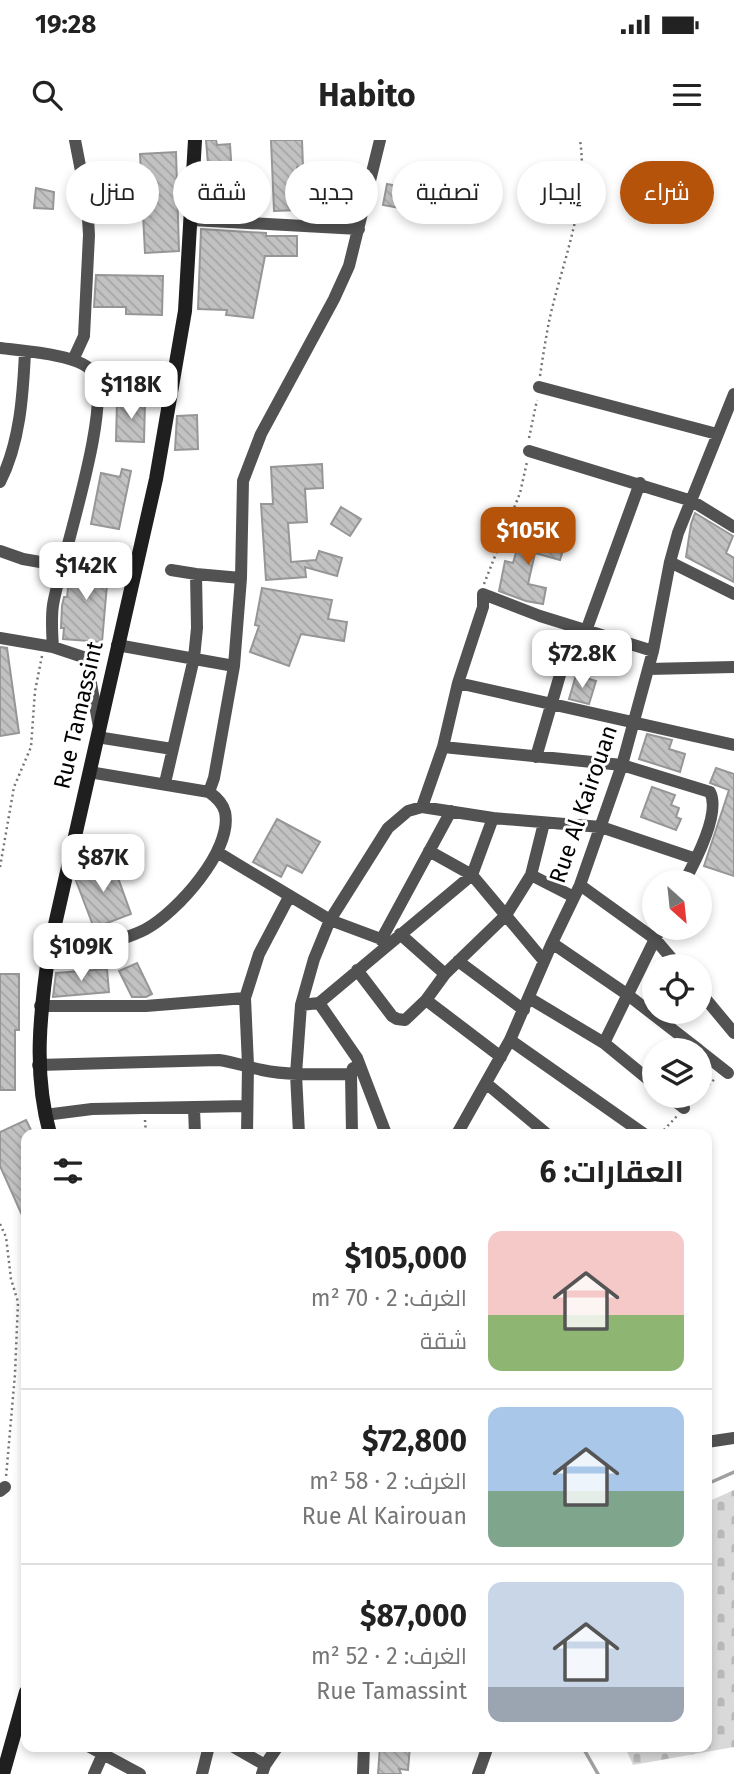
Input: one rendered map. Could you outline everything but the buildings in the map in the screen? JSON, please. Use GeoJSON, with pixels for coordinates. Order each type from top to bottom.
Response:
{"type":"FeatureCollection","features":[{"type":"Feature","properties":{"kind":"main road","name":"Rue Tamassint"},"geometry":{"type":"LineString","coordinates":[[194,161],[195,140]]}},
{"type":"Feature","properties":{"kind":"main road","name":"Rue Tamassint"},"geometry":{"type":"LineString","coordinates":[[49,1129],[38,1065],[40,1006],[47,960],[156,479],[185,311],[192,224]]}},
{"type":"Feature","properties":{"kind":"main road"},"geometry":{"type":"LineString","coordinates":[[2,1774],[21,1722]]}},
{"type":"Feature","properties":{"kind":"street"},"geometry":{"type":"LineString","coordinates":[[73,360],[84,336],[89,235],[87,202],[75,140]]}},
{"type":"Feature","properties":{"kind":"street"},"geometry":{"type":"LineString","coordinates":[[209,792],[214,778],[234,666],[241,578],[243,481],[253,452],[349,266],[380,140]]}},
{"type":"Feature","properties":{"kind":"street"},"geometry":{"type":"LineString","coordinates":[[266,224],[359,229]]}},
{"type":"Feature","properties":{"kind":"street"},"geometry":{"type":"LineString","coordinates":[[0,348],[73,360],[90,368],[98,383],[97,416],[75,521],[53,603],[48,647]]}},
{"type":"Feature","properties":{"kind":"street"},"geometry":{"type":"LineString","coordinates":[[0,482],[19,421],[25,352]]}},
{"type":"Feature","properties":{"kind":"street"},"geometry":{"type":"LineString","coordinates":[[539,387],[717,434]]}},
{"type":"Feature","properties":{"kind":"street","name":"Rue Al Kairouan"},"geometry":{"type":"LineString","coordinates":[[464,1129],[510,1040],[577,891],[601,827],[622,765],[653,651],[670,562],[734,394]]}},
{"type":"Feature","properties":{"kind":"street"},"geometry":{"type":"LineString","coordinates":[[529,452],[692,501],[734,527]]}},
{"type":"Feature","properties":{"kind":"street"},"geometry":{"type":"LineString","coordinates":[[536,758],[550,705],[639,483]]}},
{"type":"Feature","properties":{"kind":"street"},"geometry":{"type":"LineString","coordinates":[[0,551],[23,559],[63,566]]}},
{"type":"Feature","properties":{"kind":"street"},"geometry":{"type":"LineString","coordinates":[[670,562],[734,594]]}},
{"type":"Feature","properties":{"kind":"street"},"geometry":{"type":"LineString","coordinates":[[171,570],[241,578]]}},
{"type":"Feature","properties":{"kind":"street"},"geometry":{"type":"LineString","coordinates":[[165,783],[194,657],[197,628],[196,574]]}},
{"type":"Feature","properties":{"kind":"street"},"geometry":{"type":"LineString","coordinates":[[422,807],[443,747],[458,683],[483,607],[483,594],[580,629],[653,651]]}},
{"type":"Feature","properties":{"kind":"street"},"geometry":{"type":"LineString","coordinates":[[0,638],[83,657],[88,667],[98,732],[173,749]]}},
{"type":"Feature","properties":{"kind":"street"},"geometry":{"type":"LineString","coordinates":[[117,645],[234,666]]}},
{"type":"Feature","properties":{"kind":"street"},"geometry":{"type":"LineString","coordinates":[[648,669],[734,667]]}},
{"type":"Feature","properties":{"kind":"street"},"geometry":{"type":"LineString","coordinates":[[458,683],[734,745]]}},
{"type":"Feature","properties":{"kind":"street"},"geometry":{"type":"LineString","coordinates":[[443,747],[622,765],[710,792],[714,809],[690,870]]}},
{"type":"Feature","properties":{"kind":"street"},"geometry":{"type":"LineString","coordinates":[[47,960],[133,935],[152,926],[172,911],[206,870],[221,843],[226,815],[223,805],[209,792],[89,772]]}},
{"type":"Feature","properties":{"kind":"street"},"geometry":{"type":"LineString","coordinates":[[299,1129],[296,1073],[301,1005],[314,959],[330,920],[388,828],[408,811],[422,807],[494,818],[601,827],[696,859]]}},
{"type":"Feature","properties":{"kind":"street"},"geometry":{"type":"LineString","coordinates":[[301,1005],[319,1003],[385,941],[451,811]]}},
{"type":"Feature","properties":{"kind":"street"},"geometry":{"type":"LineString","coordinates":[[217,852],[330,920],[385,941],[400,934],[472,875],[494,818]]}},
{"type":"Feature","properties":{"kind":"street"},"geometry":{"type":"LineString","coordinates":[[357,970],[397,1019],[405,1020],[426,1000],[445,974],[506,915],[531,875],[544,823]]}},
{"type":"Feature","properties":{"kind":"street"},"geometry":{"type":"LineString","coordinates":[[429,851],[472,875],[544,961]]}},
{"type":"Feature","properties":{"kind":"street"},"geometry":{"type":"LineString","coordinates":[[531,875],[577,891],[642,925]]}},
{"type":"Feature","properties":{"kind":"street"},"geometry":{"type":"LineString","coordinates":[[247,1129],[245,998],[259,954],[289,897]]}},
{"type":"Feature","properties":{"kind":"street"},"geometry":{"type":"LineString","coordinates":[[400,934],[445,974]]}},
{"type":"Feature","properties":{"kind":"street"},"geometry":{"type":"LineString","coordinates":[[604,1043],[655,940]]}},
{"type":"Feature","properties":{"kind":"street"},"geometry":{"type":"LineString","coordinates":[[552,943],[628,995],[684,1038]]}},
{"type":"Feature","properties":{"kind":"street"},"geometry":{"type":"LineString","coordinates":[[458,961],[526,1004],[604,1043],[642,1074]]}},
{"type":"Feature","properties":{"kind":"street"},"geometry":{"type":"LineString","coordinates":[[40,1006],[146,1006],[245,998]]}},
{"type":"Feature","properties":{"kind":"street"},"geometry":{"type":"LineString","coordinates":[[426,1000],[501,1057]]}},
{"type":"Feature","properties":{"kind":"street"},"geometry":{"type":"LineString","coordinates":[[319,1003],[357,1058],[384,1129]]}},
{"type":"Feature","properties":{"kind":"street"},"geometry":{"type":"LineString","coordinates":[[712,1006],[734,1033]]}},
{"type":"Feature","properties":{"kind":"street"},"geometry":{"type":"LineString","coordinates":[[510,1040],[637,1129]]}},
{"type":"Feature","properties":{"kind":"street"},"geometry":{"type":"LineString","coordinates":[[352,1129],[351,1074],[357,1058]]}},
{"type":"Feature","properties":{"kind":"street"},"geometry":{"type":"LineString","coordinates":[[38,1065],[219,1060],[261,1070],[351,1074]]}},
{"type":"Feature","properties":{"kind":"street"},"geometry":{"type":"LineString","coordinates":[[712,1060],[728,1073]]}},
{"type":"Feature","properties":{"kind":"street"},"geometry":{"type":"LineString","coordinates":[[488,1084],[541,1129]]}},
{"type":"Feature","properties":{"kind":"street"},"geometry":{"type":"LineString","coordinates":[[45,1115],[92,1109],[246,1106]]}},
{"type":"Feature","properties":{"kind":"street"},"geometry":{"type":"LineString","coordinates":[[194,1108],[195,1129]]}},
{"type":"Feature","properties":{"kind":"street"},"geometry":{"type":"LineString","coordinates":[[712,1441],[734,1438]]}},
{"type":"Feature","properties":{"kind":"street"},"geometry":{"type":"LineString","coordinates":[[202,1774],[205,1752]]}},
{"type":"Feature","properties":{"kind":"street"},"geometry":{"type":"LineString","coordinates":[[240,1752],[263,1769],[274,1752]]}},
{"type":"Feature","properties":{"kind":"street"},"geometry":{"type":"LineString","coordinates":[[363,1752],[363,1774]]}},
{"type":"Feature","properties":{"kind":"street"},"geometry":{"type":"LineString","coordinates":[[478,1774],[486,1752]]}},
{"type":"Feature","properties":{"kind":"street"},"geometry":{"type":"LineString","coordinates":[[88,1774],[100,1759],[141,1774]]}},
{"type":"Feature","properties":{"kind":"path"},"geometry":{"type":"LineString","coordinates":[[483,594],[484,583],[524,480],[550,317],[574,222],[581,180],[580,140]]}},
{"type":"Feature","properties":{"kind":"path"},"geometry":{"type":"LineString","coordinates":[[0,867],[14,788],[31,747],[35,691],[48,647]]}},
{"type":"Feature","properties":{"kind":"path"},"geometry":{"type":"LineString","coordinates":[[145,1109],[146,1129]]}},
{"type":"Feature","properties":{"kind":"path"},"geometry":{"type":"LineString","coordinates":[[0,1224],[6,1237],[11,1279],[18,1302],[14,1386],[2,1489]]}},
{"type":"Feature","properties":{"kind":"green space"},"geometry":{"type":"Polygon","coordinates":[[[734,1490],[734,1747],[712,1751],[712,1500],[734,1490]]]}},
{"type":"Feature","properties":{"kind":"green space"},"geometry":{"type":"Polygon","coordinates":[[[627,1752],[706,1752],[633,1765],[627,1752]]]}},
{"type":"Feature","properties":{"kind":"waterway"},"geometry":{"type":"LineString","coordinates":[[712,1482],[734,1472]]}},
{"type":"Feature","properties":{"kind":"waterway"},"geometry":{"type":"LineString","coordinates":[[585,1752],[598,1774]]}}]}
